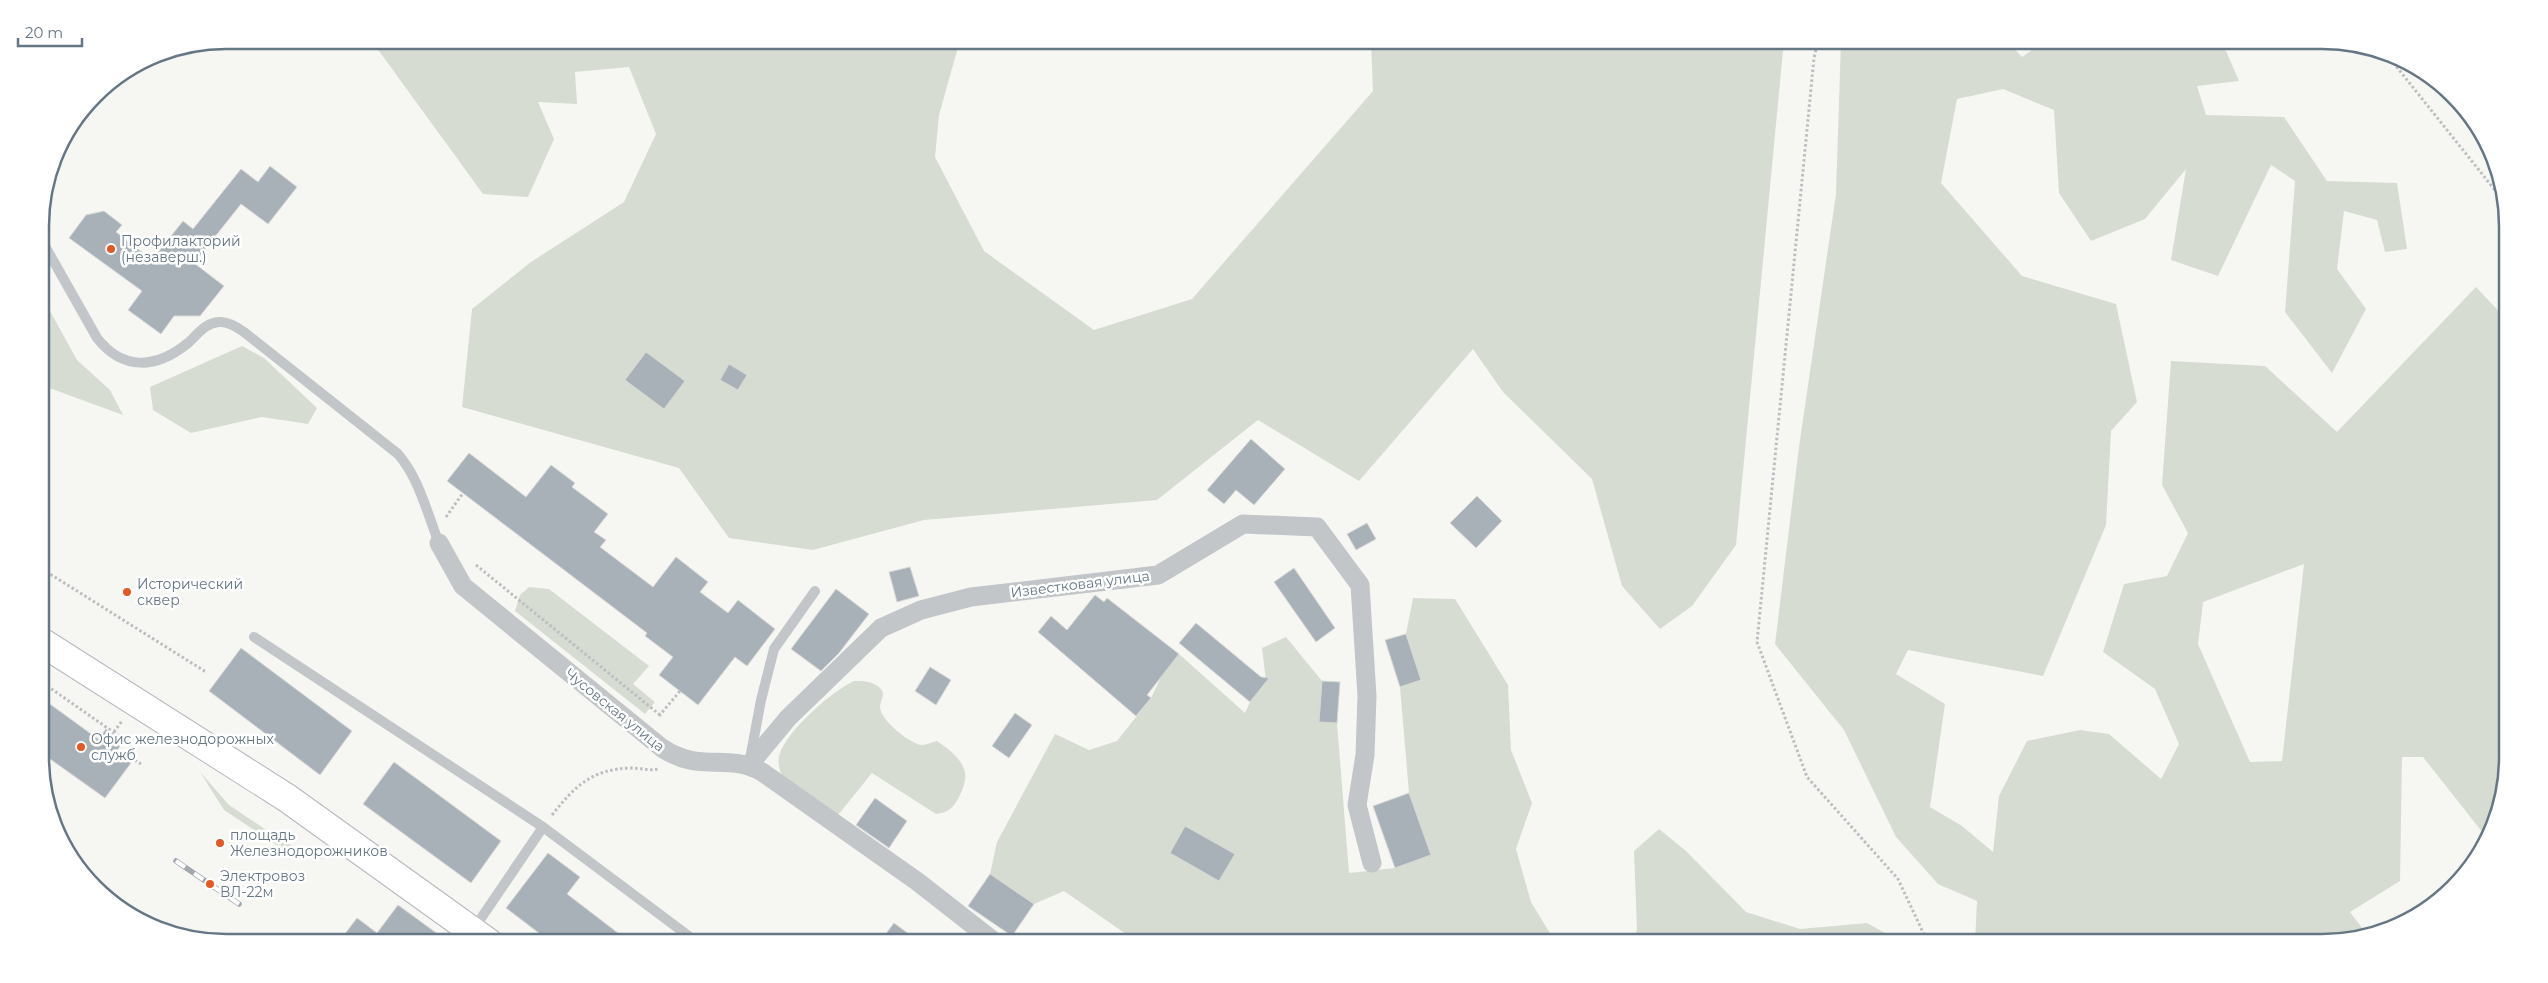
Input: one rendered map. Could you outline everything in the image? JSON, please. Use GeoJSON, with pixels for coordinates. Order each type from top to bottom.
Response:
{"type":"FeatureCollection","features":[{"type":"Feature","properties":{"kind":"street","name":"Известковая улица"},"geometry":{"type":"LineString","coordinates":[[749,764],[788,718],[825,685],[867,639],[881,628],[900,618],[942,603],[971,597],[1158,575],[1243,524],[1317,527],[1360,585],[1367,696],[1365,755],[1357,805],[1372,863]]}},
{"type":"Feature","properties":{"kind":"street","name":"Чусовская улица"},"geometry":{"type":"LineString","coordinates":[[437,537],[463,586],[676,757],[705,764],[731,762],[749,764]]}},
{"type":"Feature","properties":{"kind":"street"},"geometry":{"type":"LineString","coordinates":[[49,647],[287,798],[477,934]]}},
{"type":"Feature","properties":{"kind":"street"},"geometry":{"type":"LineString","coordinates":[[749,764],[918,882],[984,934]]}},
{"type":"Feature","properties":{"kind":"lane"},"geometry":{"type":"LineString","coordinates":[[49,255],[97,338],[108,351],[131,363],[148,362],[165,356],[187,343],[210,324],[220,321],[234,325],[398,454],[410,470],[437,537]]}},
{"type":"Feature","properties":{"kind":"lane"},"geometry":{"type":"LineString","coordinates":[[749,764],[760,700],[774,649],[815,592]]}},
{"type":"Feature","properties":{"kind":"lane"},"geometry":{"type":"LineString","coordinates":[[254,637],[543,827],[686,934]]}},
{"type":"Feature","properties":{"kind":"lane"},"geometry":{"type":"LineString","coordinates":[[483,934],[543,827]]}},
{"type":"Feature","properties":{"kind":"path"},"geometry":{"type":"LineString","coordinates":[[1816,49],[1757,642],[1807,777],[1898,879],[1924,934]]}},
{"type":"Feature","properties":{"kind":"path"},"geometry":{"type":"LineString","coordinates":[[2395,64],[2496,192]]}},
{"type":"Feature","properties":{"kind":"path"},"geometry":{"type":"LineString","coordinates":[[437,537],[463,493]]}},
{"type":"Feature","properties":{"kind":"path"},"geometry":{"type":"LineString","coordinates":[[472,562],[660,715]]}},
{"type":"Feature","properties":{"kind":"path"},"geometry":{"type":"LineString","coordinates":[[49,574],[206,672]]}},
{"type":"Feature","properties":{"kind":"path"},"geometry":{"type":"LineString","coordinates":[[49,688],[136,748],[130,757],[140,764]]}},
{"type":"Feature","properties":{"kind":"path"},"geometry":{"type":"LineString","coordinates":[[664,711],[680,691]]}},
{"type":"Feature","properties":{"kind":"path"},"geometry":{"type":"LineString","coordinates":[[543,827],[573,789],[589,778],[611,770],[658,769],[664,767],[676,757]]}},
{"type":"Feature","properties":{"kind":"shaded area"},"geometry":{"type":"Polygon","coordinates":[[[378,49],[957,49],[939,115],[935,157],[984,251],[1094,330],[1192,299],[1373,91],[1371,49],[1783,49],[1736,545],[1692,606],[1660,629],[1622,586],[1592,479],[1503,392],[1473,349],[1359,481],[1258,420],[1157,500],[924,520],[813,550],[729,538],[679,468],[462,407],[472,309],[531,262],[624,202],[656,134],[629,67],[575,72],[577,104],[538,102],[554,139],[528,197],[483,194],[378,49]]]}},
{"type":"Feature","properties":{"kind":"shaded area"},"geometry":{"type":"Polygon","coordinates":[[[1841,49],[2014,49],[2022,57],[2033,49],[2222,49],[2226,51],[2239,81],[2197,86],[2206,115],[2284,117],[2327,181],[2397,183],[2407,249],[2385,252],[2377,220],[2344,211],[2337,269],[2366,309],[2332,373],[2285,312],[2295,181],[2271,165],[2218,276],[2171,260],[2186,169],[2145,219],[2091,241],[2059,193],[2054,110],[2003,89],[1957,99],[1941,183],[2022,276],[2116,304],[2137,402],[2111,431],[2106,525],[2043,676],[1908,650],[1896,674],[1945,704],[1930,807],[1962,826],[1993,852],[1999,796],[2027,741],[2080,730],[2109,734],[2161,779],[2179,744],[2155,689],[2103,652],[2124,584],[2167,576],[2188,533],[2162,485],[2171,361],[2265,366],[2337,432],[2476,287],[2499,311],[2499,769],[2496,792],[2482,832],[2423,757],[2402,757],[2400,881],[2350,912],[2363,929],[2334,934],[1975,934],[1977,901],[1938,884],[1896,837],[1844,730],[1775,644],[1799,447],[1836,194],[1841,49]],[[2304,564],[2203,602],[2198,644],[2250,762],[2282,761],[2304,564]]]}},
{"type":"Feature","properties":{"kind":"shaded area"},"geometry":{"type":"Polygon","coordinates":[[[49,308],[77,360],[110,390],[123,415],[49,388],[49,308]]]}},
{"type":"Feature","properties":{"kind":"shaded area"},"geometry":{"type":"Polygon","coordinates":[[[242,346],[264,358],[317,408],[308,424],[262,417],[191,433],[153,410],[150,387],[242,346]]]}},
{"type":"Feature","properties":{"kind":"shaded area"},"geometry":{"type":"Polygon","coordinates":[[[529,587],[549,589],[649,666],[633,684],[655,702],[645,714],[515,611],[520,595],[529,587]]]}},
{"type":"Feature","properties":{"kind":"shaded area"},"geometry":{"type":"Polygon","coordinates":[[[1413,598],[1455,599],[1508,685],[1511,750],[1532,803],[1516,849],[1531,902],[1551,934],[1126,934],[1064,891],[1034,904],[990,874],[997,842],[1055,734],[1089,750],[1117,741],[1151,698],[1162,675],[1179,654],[1245,713],[1250,702],[1266,681],[1262,648],[1286,637],[1322,681],[1320,722],[1337,723],[1349,873],[1395,868],[1431,855],[1409,793],[1400,687],[1421,680],[1406,634],[1413,598]]]}},
{"type":"Feature","properties":{"kind":"shaded area"},"geometry":{"type":"Polygon","coordinates":[[[854,681],[871,683],[882,690],[881,711],[890,724],[903,736],[922,745],[937,741],[961,763],[964,768],[965,777],[961,794],[946,812],[936,814],[872,773],[838,815],[782,776],[779,756],[792,733],[823,702],[854,681]]]}},
{"type":"Feature","properties":{"kind":"shaded area"},"geometry":{"type":"Polygon","coordinates":[[[200,772],[229,805],[284,842],[326,860],[281,848],[224,810],[200,772]]]}},
{"type":"Feature","properties":{"kind":"shaded area"},"geometry":{"type":"Polygon","coordinates":[[[1659,829],[1686,851],[1746,912],[1800,929],[1867,923],[1887,934],[1636,934],[1637,929],[1634,851],[1659,829]]]}},
{"type":"Feature","properties":{"kind":"building","name":"Профилакторий (незаверш.)"},"geometry":{"type":"Polygon","coordinates":[[[270,166],[297,187],[268,224],[241,204],[194,263],[224,286],[200,316],[174,316],[161,334],[128,310],[142,291],[69,238],[86,215],[104,211],[122,225],[116,232],[152,260],[183,221],[193,229],[241,169],[258,182],[270,166]]]}},
{"type":"Feature","properties":{"kind":"building"},"geometry":{"type":"Polygon","coordinates":[[[646,352],[685,381],[664,409],[625,380],[646,352]]]}},
{"type":"Feature","properties":{"kind":"building"},"geometry":{"type":"Polygon","coordinates":[[[729,364],[747,375],[738,390],[720,380],[729,364]]]}},
{"type":"Feature","properties":{"kind":"building"},"geometry":{"type":"Polygon","coordinates":[[[1251,439],[1285,469],[1254,505],[1236,490],[1224,504],[1207,490],[1251,439]]]}},
{"type":"Feature","properties":{"kind":"building"},"geometry":{"type":"Polygon","coordinates":[[[469,453],[526,497],[551,465],[575,483],[572,487],[608,514],[594,532],[606,540],[600,547],[653,587],[676,557],[708,582],[700,592],[728,613],[738,600],[775,629],[747,666],[735,657],[698,705],[659,675],[673,657],[645,636],[647,633],[447,481],[469,453]]]}},
{"type":"Feature","properties":{"kind":"building"},"geometry":{"type":"Polygon","coordinates":[[[1477,496],[1502,521],[1476,548],[1450,523],[1477,496]]]}},
{"type":"Feature","properties":{"kind":"building"},"geometry":{"type":"Polygon","coordinates":[[[1367,523],[1376,539],[1356,550],[1347,534],[1367,523]]]}},
{"type":"Feature","properties":{"kind":"building"},"geometry":{"type":"Polygon","coordinates":[[[910,567],[919,596],[897,602],[889,572],[910,567]]]}},
{"type":"Feature","properties":{"kind":"building"},"geometry":{"type":"Polygon","coordinates":[[[1294,568],[1335,628],[1316,642],[1274,582],[1294,568]]]}},
{"type":"Feature","properties":{"kind":"building"},"geometry":{"type":"Polygon","coordinates":[[[836,589],[869,614],[839,653],[821,671],[791,649],[836,589]]]}},
{"type":"Feature","properties":{"kind":"building"},"geometry":{"type":"Polygon","coordinates":[[[1095,595],[1104,602],[1107,598],[1179,654],[1147,695],[1151,698],[1136,716],[1038,632],[1051,616],[1067,630],[1095,595]]]}},
{"type":"Feature","properties":{"kind":"building"},"geometry":{"type":"Polygon","coordinates":[[[1196,623],[1261,677],[1269,678],[1250,702],[1179,643],[1196,623]]]}},
{"type":"Feature","properties":{"kind":"building"},"geometry":{"type":"Polygon","coordinates":[[[1406,634],[1421,680],[1400,687],[1385,640],[1406,634]]]}},
{"type":"Feature","properties":{"kind":"building"},"geometry":{"type":"Polygon","coordinates":[[[241,648],[352,731],[320,775],[209,691],[241,648]]]}},
{"type":"Feature","properties":{"kind":"building"},"geometry":{"type":"Polygon","coordinates":[[[930,667],[951,680],[936,705],[915,691],[930,667]]]}},
{"type":"Feature","properties":{"kind":"building"},"geometry":{"type":"Polygon","coordinates":[[[1322,681],[1340,682],[1337,723],[1319,722],[1322,681]]]}},
{"type":"Feature","properties":{"kind":"building","name":"Офис железнодорожных служб"},"geometry":{"type":"Polygon","coordinates":[[[49,703],[98,739],[106,729],[123,742],[116,752],[131,763],[105,798],[49,758],[49,703]]]}},
{"type":"Feature","properties":{"kind":"building"},"geometry":{"type":"Polygon","coordinates":[[[1015,713],[1032,725],[1009,758],[992,746],[1015,713]]]}},
{"type":"Feature","properties":{"kind":"building"},"geometry":{"type":"Polygon","coordinates":[[[394,762],[501,841],[471,883],[363,804],[394,762]]]}},
{"type":"Feature","properties":{"kind":"building"},"geometry":{"type":"Polygon","coordinates":[[[1409,793],[1431,855],[1395,868],[1373,806],[1409,793]]]}},
{"type":"Feature","properties":{"kind":"building"},"geometry":{"type":"Polygon","coordinates":[[[875,798],[907,821],[889,848],[856,825],[875,798]]]}},
{"type":"Feature","properties":{"kind":"building"},"geometry":{"type":"Polygon","coordinates":[[[1185,826],[1235,854],[1219,881],[1170,853],[1185,826]]]}},
{"type":"Feature","properties":{"kind":"building"},"geometry":{"type":"Polygon","coordinates":[[[548,853],[580,877],[567,894],[619,934],[540,934],[506,908],[548,853]]]}},
{"type":"Feature","properties":{"kind":"building"},"geometry":{"type":"Polygon","coordinates":[[[990,874],[1034,904],[1013,934],[1009,934],[968,906],[990,874]]]}},
{"type":"Feature","properties":{"kind":"building"},"geometry":{"type":"Polygon","coordinates":[[[398,905],[438,934],[345,934],[357,918],[377,933],[398,905]]]}},
{"type":"Feature","properties":{"kind":"building"},"geometry":{"type":"Polygon","coordinates":[[[894,923],[909,934],[886,934],[894,923]]]}},
{"type":"Feature","properties":{"kind":"railway"},"geometry":{"type":"LineString","coordinates":[[176,861],[239,904]]}},
{"type":"Feature","properties":{"kind":"place","name":"Профилакторий (незаверш.)"},"geometry":{"type":"Point","coordinates":[111,249]}},
{"type":"Feature","properties":{"kind":"place","name":"Исторический сквер"},"geometry":{"type":"Point","coordinates":[127,592]}},
{"type":"Feature","properties":{"kind":"place","name":"Офис железнодорожных служб"},"geometry":{"type":"Point","coordinates":[81,747]}},
{"type":"Feature","properties":{"kind":"place","name":"площадь Железнодорожников"},"geometry":{"type":"Point","coordinates":[220,843]}},
{"type":"Feature","properties":{"kind":"place","name":"Электровоз ВЛ-22м"},"geometry":{"type":"Point","coordinates":[210,884]}}]}
